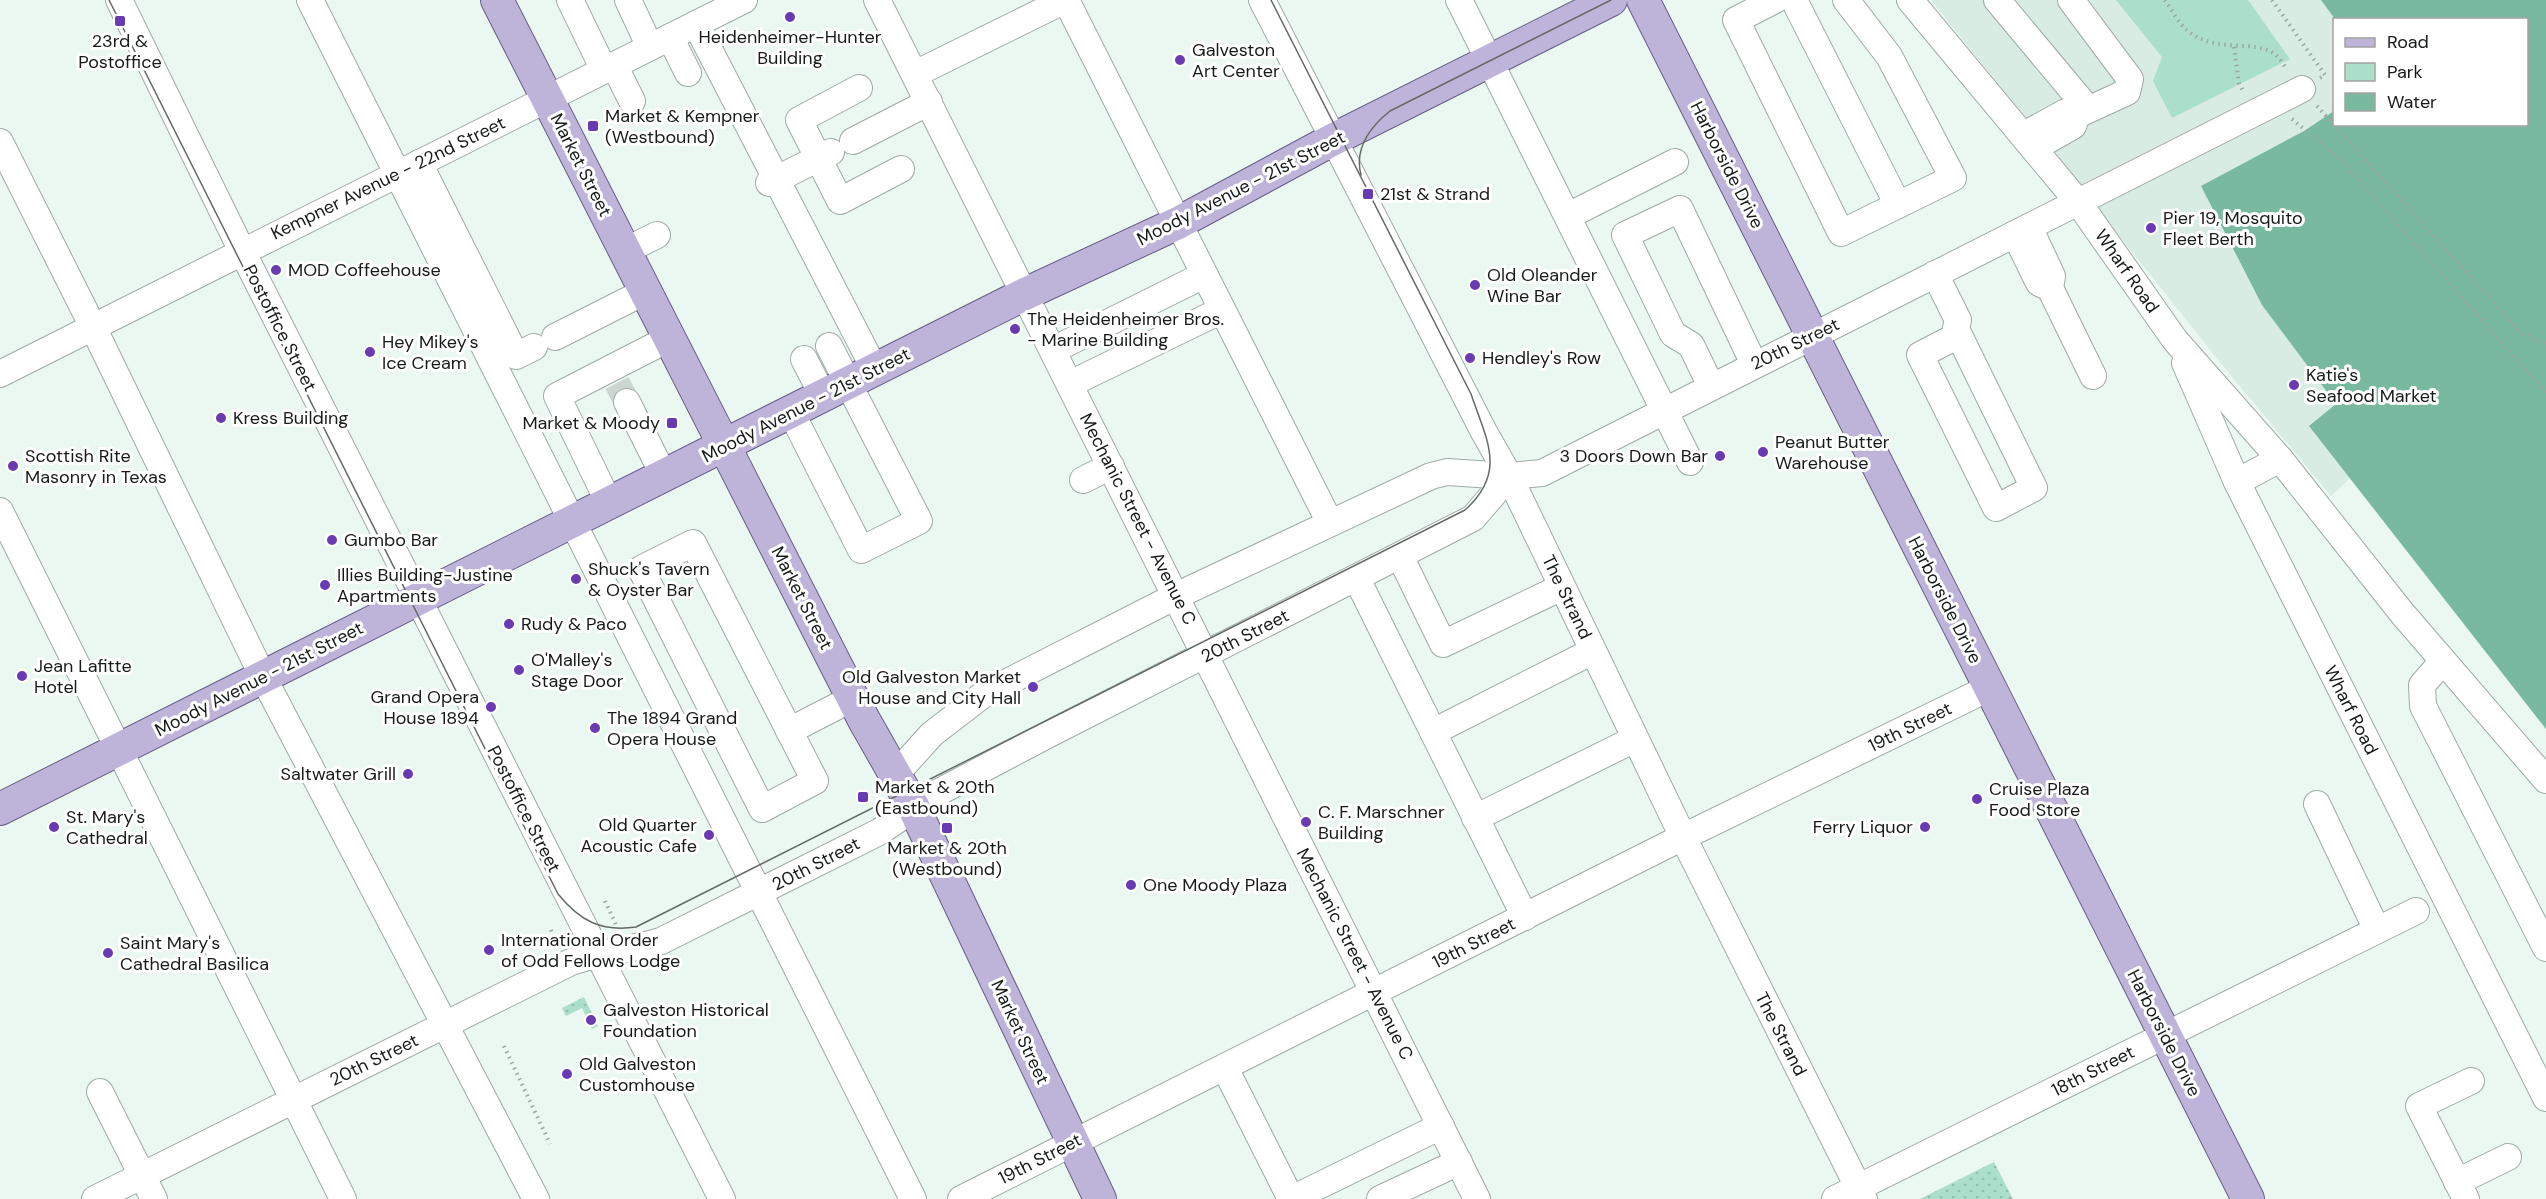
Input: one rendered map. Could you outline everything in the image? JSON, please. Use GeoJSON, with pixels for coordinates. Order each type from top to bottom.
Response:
{"type":"FeatureCollection","features":[{"type":"Feature","properties":{"kind":"main road","name":"Market Street"},"geometry":{"type":"LineString","coordinates":[[497,0],[853,699],[894,776],[914,808],[1100,1199]]}},
{"type":"Feature","properties":{"kind":"main road","name":"Moody Avenue - 21st Street"},"geometry":{"type":"LineString","coordinates":[[0,809],[1025,294],[1178,223],[1332,140],[1611,0]]}},
{"type":"Feature","properties":{"kind":"main road","name":"Harborside Drive"},"geometry":{"type":"LineString","coordinates":[[1643,0],[2248,1199]]}},
{"type":"Feature","properties":{"kind":"street","name":"Postoffice Street"},"geometry":{"type":"LineString","coordinates":[[119,0],[417,600],[722,1199]]}},
{"type":"Feature","properties":{"kind":"street"},"geometry":{"type":"LineString","coordinates":[[310,0],[409,168],[482,277],[516,356],[557,330],[646,291]]}},
{"type":"Feature","properties":{"kind":"street"},"geometry":{"type":"LineString","coordinates":[[570,0],[609,68],[632,101]]}},
{"type":"Feature","properties":{"kind":"street"},"geometry":{"type":"LineString","coordinates":[[628,0],[660,42],[688,73]]}},
{"type":"Feature","properties":{"kind":"street","name":"Kempner Avenue - 22nd Street"},"geometry":{"type":"LineString","coordinates":[[0,374],[744,0]]}},
{"type":"Feature","properties":{"kind":"street","name":"Mechanic Street - Avenue C"},"geometry":{"type":"LineString","coordinates":[[878,0],[1478,1199]]}},
{"type":"Feature","properties":{"kind":"street","name":"The Strand"},"geometry":{"type":"LineString","coordinates":[[1262,0],[1332,140],[1509,476],[1683,837],[1861,1193]]}},
{"type":"Feature","properties":{"kind":"street"},"geometry":{"type":"LineString","coordinates":[[1459,0],[1690,462]]}},
{"type":"Feature","properties":{"kind":"street"},"geometry":{"type":"LineString","coordinates":[[1775,0],[1736,20],[1841,233],[1953,178],[1890,56],[1846,0]]}},
{"type":"Feature","properties":{"kind":"street"},"geometry":{"type":"LineString","coordinates":[[1794,0],[1898,205]]}},
{"type":"Feature","properties":{"kind":"street","name":"Wharf Road"},"geometry":{"type":"LineString","coordinates":[[1910,0],[2078,202],[2175,340],[2280,459],[2443,661],[2546,780]]}},
{"type":"Feature","properties":{"kind":"street"},"geometry":{"type":"LineString","coordinates":[[1997,0],[2083,112]]}},
{"type":"Feature","properties":{"kind":"street"},"geometry":{"type":"LineString","coordinates":[[2029,142],[2066,112],[2083,112],[2127,92],[2130,79],[2071,0]]}},
{"type":"Feature","properties":{"kind":"street"},"geometry":{"type":"LineString","coordinates":[[915,74],[1060,3],[1178,223],[1330,523]]}},
{"type":"Feature","properties":{"kind":"street"},"geometry":{"type":"LineString","coordinates":[[696,24],[772,182],[849,383]]}},
{"type":"Feature","properties":{"kind":"street"},"geometry":{"type":"LineString","coordinates":[[859,88],[799,120],[834,150],[840,201],[901,169]]}},
{"type":"Feature","properties":{"kind":"street","name":"20th Street"},"geometry":{"type":"LineString","coordinates":[[894,776],[932,734],[984,694],[1176,596],[1431,476],[1447,472],[1509,476],[1542,472],[2302,89]]}},
{"type":"Feature","properties":{"kind":"street"},"geometry":{"type":"LineString","coordinates":[[772,182],[929,102]]}},
{"type":"Feature","properties":{"kind":"street"},"geometry":{"type":"LineString","coordinates":[[0,142],[93,327],[263,677],[536,1199]]}},
{"type":"Feature","properties":{"kind":"street"},"geometry":{"type":"LineString","coordinates":[[1568,216],[1675,162]]}},
{"type":"Feature","properties":{"kind":"street"},"geometry":{"type":"LineString","coordinates":[[409,168],[573,522],[913,1199]]}},
{"type":"Feature","properties":{"kind":"street"},"geometry":{"type":"LineString","coordinates":[[1711,386],[1691,345],[1673,334],[1625,235],[1680,209],[1754,364]]}},
{"type":"Feature","properties":{"kind":"street"},"geometry":{"type":"LineString","coordinates":[[2022,230],[2052,276],[2050,288],[2093,376]]}},
{"type":"Feature","properties":{"kind":"street"},"geometry":{"type":"LineString","coordinates":[[625,251],[657,235]]}},
{"type":"Feature","properties":{"kind":"street"},"geometry":{"type":"LineString","coordinates":[[1053,350],[1204,275]]}},
{"type":"Feature","properties":{"kind":"street"},"geometry":{"type":"LineString","coordinates":[[1929,277],[1958,320],[1958,331],[2034,488],[1996,508],[1920,355],[1958,331]]}},
{"type":"Feature","properties":{"kind":"street"},"geometry":{"type":"LineString","coordinates":[[1070,384],[1222,310]]}},
{"type":"Feature","properties":{"kind":"street"},"geometry":{"type":"LineString","coordinates":[[609,503],[557,396],[618,385],[670,338]]}},
{"type":"Feature","properties":{"kind":"street","name":"Wharf Road"},"geometry":{"type":"LineString","coordinates":[[2175,340],[2237,482],[2542,1082]]}},
{"type":"Feature","properties":{"kind":"street"},"geometry":{"type":"LineString","coordinates":[[791,412],[861,550],[919,521],[829,346]]}},
{"type":"Feature","properties":{"kind":"street"},"geometry":{"type":"LineString","coordinates":[[804,359],[849,383]]}},
{"type":"Feature","properties":{"kind":"street"},"geometry":{"type":"LineString","coordinates":[[618,385],[664,476]]}},
{"type":"Feature","properties":{"kind":"street"},"geometry":{"type":"LineString","coordinates":[[2237,482],[2280,459]]}},
{"type":"Feature","properties":{"kind":"street"},"geometry":{"type":"LineString","coordinates":[[1083,480],[1111,466]]}},
{"type":"Feature","properties":{"kind":"street","name":"20th Street"},"geometry":{"type":"LineString","coordinates":[[94,1199],[571,962],[597,953],[636,948],[662,941],[879,832],[914,808],[1051,733],[1473,518],[1509,476]]}},
{"type":"Feature","properties":{"kind":"street"},"geometry":{"type":"LineString","coordinates":[[0,512],[344,1199]]}},
{"type":"Feature","properties":{"kind":"street"},"geometry":{"type":"LineString","coordinates":[[693,543],[789,731],[815,782],[762,809],[641,569],[693,543]]}},
{"type":"Feature","properties":{"kind":"street"},"geometry":{"type":"LineString","coordinates":[[1401,556],[1443,644],[1562,587]]}},
{"type":"Feature","properties":{"kind":"street"},"geometry":{"type":"LineString","coordinates":[[1357,579],[1525,917]]}},
{"type":"Feature","properties":{"kind":"street"},"geometry":{"type":"LineString","coordinates":[[1433,732],[1593,651]]}},
{"type":"Feature","properties":{"kind":"street"},"geometry":{"type":"LineString","coordinates":[[2443,661],[2422,685],[2423,706],[2546,948]]}},
{"type":"Feature","properties":{"kind":"street","name":"19th Street"},"geometry":{"type":"LineString","coordinates":[[961,1199],[1683,837],[1989,688]]}},
{"type":"Feature","properties":{"kind":"street"},"geometry":{"type":"LineString","coordinates":[[789,731],[853,699]]}},
{"type":"Feature","properties":{"kind":"street"},"geometry":{"type":"LineString","coordinates":[[1475,818],[1635,739]]}},
{"type":"Feature","properties":{"kind":"street"},"geometry":{"type":"LineString","coordinates":[[2317,804],[2377,930]]}},
{"type":"Feature","properties":{"kind":"street","name":"18th Street"},"geometry":{"type":"LineString","coordinates":[[1835,1199],[1861,1193],[2165,1034],[2416,911]]}},
{"type":"Feature","properties":{"kind":"street"},"geometry":{"type":"LineString","coordinates":[[1225,1068],[1292,1199],[1441,1126]]}},
{"type":"Feature","properties":{"kind":"street"},"geometry":{"type":"LineString","coordinates":[[2470,1081],[2419,1106],[2462,1191],[2508,1157]]}},
{"type":"Feature","properties":{"kind":"street"},"geometry":{"type":"LineString","coordinates":[[100,1092],[154,1199]]}},
{"type":"Feature","properties":{"kind":"street"},"geometry":{"type":"LineString","coordinates":[[1380,1199],[1459,1162]]}},
{"type":"Feature","properties":{"kind":"path"},"geometry":{"type":"LineString","coordinates":[[2164,0],[2186,30],[2223,47],[2260,47],[2276,55],[2333,124]]}},
{"type":"Feature","properties":{"kind":"path"},"geometry":{"type":"LineString","coordinates":[[2272,0],[2325,75],[2302,89]]}},
{"type":"Feature","properties":{"kind":"path"},"geometry":{"type":"LineString","coordinates":[[2234,47],[2239,83],[2254,114]]}},
{"type":"Feature","properties":{"kind":"path"},"geometry":{"type":"LineString","coordinates":[[2335,126],[2521,333],[2546,344]]}},
{"type":"Feature","properties":{"kind":"path"},"geometry":{"type":"LineString","coordinates":[[2304,131],[2344,163],[2546,393]]}},
{"type":"Feature","properties":{"kind":"path"},"geometry":{"type":"LineString","coordinates":[[504,1046],[550,1144]]}},
{"type":"Feature","properties":{"kind":"shaded area"},"geometry":{"type":"Polygon","coordinates":[[[1931,0],[2381,0],[2390,18],[2333,18],[2333,126],[2336,126],[2544,296],[2331,496],[2223,366],[1931,0]]]}},
{"type":"Feature","properties":{"kind":"green space"},"geometry":{"type":"Polygon","coordinates":[[[2116,0],[2248,0],[2290,59],[2172,118],[2153,81],[2162,57],[2116,0]]]}},
{"type":"Feature","properties":{"kind":"green space"},"geometry":{"type":"Polygon","coordinates":[[[584,997],[598,1026],[592,1029],[582,1008],[566,1016],[562,1008],[584,997]]]}},
{"type":"Feature","properties":{"kind":"green space"},"geometry":{"type":"Polygon","coordinates":[[[1994,1162],[2013,1199],[1920,1199],[1994,1162]]]}},
{"type":"Feature","properties":{"kind":"water"},"geometry":{"type":"Polygon","coordinates":[[[2321,0],[2546,0],[2546,729],[2309,426],[2336,404],[2262,305],[2201,186],[2304,131],[2333,112],[2333,126],[2528,126],[2528,18],[2334,18],[2321,0]]]}},
{"type":"Feature","properties":{"kind":"tunnel"},"geometry":{"type":"LineString","coordinates":[[617,383],[627,402]]}},
{"type":"Feature","properties":{"kind":"tram line"},"geometry":{"type":"LineString","coordinates":[[109,0],[558,894],[583,918],[612,928],[636,927],[1465,510],[1478,496],[1490,469],[1490,455],[1471,394],[1271,0]]}},
{"type":"Feature","properties":{"kind":"tram line"},"geometry":{"type":"LineString","coordinates":[[1361,175],[1359,165],[1365,139],[1390,111],[1611,0]]}},
{"type":"Feature","properties":{"kind":"place","name":"Heidenheimer-Hunter Building"},"geometry":{"type":"Point","coordinates":[790,17]}},
{"type":"Feature","properties":{"kind":"place","name":"23rd & Postoffice"},"geometry":{"type":"Point","coordinates":[120,21]}},
{"type":"Feature","properties":{"kind":"place","name":"Galveston Art Center"},"geometry":{"type":"Point","coordinates":[1180,60]}},
{"type":"Feature","properties":{"kind":"place","name":"Market & Kempner (Westbound)"},"geometry":{"type":"Point","coordinates":[593,126]}},
{"type":"Feature","properties":{"kind":"place","name":"21st & Strand"},"geometry":{"type":"Point","coordinates":[1368,194]}},
{"type":"Feature","properties":{"kind":"place","name":"Pier 19, Mosquito Fleet Berth"},"geometry":{"type":"Point","coordinates":[2151,228]}},
{"type":"Feature","properties":{"kind":"place","name":"MOD Coffeehouse"},"geometry":{"type":"Point","coordinates":[276,270]}},
{"type":"Feature","properties":{"kind":"place","name":"Old Oleander Wine Bar"},"geometry":{"type":"Point","coordinates":[1475,285]}},
{"type":"Feature","properties":{"kind":"place","name":"The Heidenheimer Bros. - Marine Building"},"geometry":{"type":"Point","coordinates":[1015,329]}},
{"type":"Feature","properties":{"kind":"place","name":"Hey Mikey's Ice Cream"},"geometry":{"type":"Point","coordinates":[370,352]}},
{"type":"Feature","properties":{"kind":"place","name":"Hendley's Row"},"geometry":{"type":"Point","coordinates":[1470,358]}},
{"type":"Feature","properties":{"kind":"place","name":"Katie's Seafood Market"},"geometry":{"type":"Point","coordinates":[2294,385]}},
{"type":"Feature","properties":{"kind":"place","name":"Kress Building"},"geometry":{"type":"Point","coordinates":[221,418]}},
{"type":"Feature","properties":{"kind":"place","name":"Market & Moody"},"geometry":{"type":"Point","coordinates":[672,423]}},
{"type":"Feature","properties":{"kind":"place","name":"Peanut Butter Warehouse"},"geometry":{"type":"Point","coordinates":[1763,452]}},
{"type":"Feature","properties":{"kind":"place","name":"3 Doors Down Bar"},"geometry":{"type":"Point","coordinates":[1720,456]}},
{"type":"Feature","properties":{"kind":"place","name":"Scottish Rite Masonry in Texas"},"geometry":{"type":"Point","coordinates":[13,466]}},
{"type":"Feature","properties":{"kind":"place","name":"Gumbo Bar"},"geometry":{"type":"Point","coordinates":[332,540]}},
{"type":"Feature","properties":{"kind":"place","name":"Shuck's Tavern & Oyster Bar"},"geometry":{"type":"Point","coordinates":[576,579]}},
{"type":"Feature","properties":{"kind":"place","name":"Illies Building-Justine Apartments"},"geometry":{"type":"Point","coordinates":[325,585]}},
{"type":"Feature","properties":{"kind":"place","name":"Rudy & Paco"},"geometry":{"type":"Point","coordinates":[509,624]}},
{"type":"Feature","properties":{"kind":"place","name":"O'Malley's Stage Door"},"geometry":{"type":"Point","coordinates":[519,670]}},
{"type":"Feature","properties":{"kind":"place","name":"Jean Lafitte Hotel"},"geometry":{"type":"Point","coordinates":[22,676]}},
{"type":"Feature","properties":{"kind":"place","name":"Old Galveston Market House and City Hall"},"geometry":{"type":"Point","coordinates":[1033,687]}},
{"type":"Feature","properties":{"kind":"place","name":"Grand Opera House 1894"},"geometry":{"type":"Point","coordinates":[491,707]}},
{"type":"Feature","properties":{"kind":"place","name":"The 1894 Grand Opera House"},"geometry":{"type":"Point","coordinates":[595,728]}},
{"type":"Feature","properties":{"kind":"place","name":"Saltwater Grill"},"geometry":{"type":"Point","coordinates":[408,774]}},
{"type":"Feature","properties":{"kind":"place","name":"Market & 20th (Eastbound)"},"geometry":{"type":"Point","coordinates":[863,797]}},
{"type":"Feature","properties":{"kind":"place","name":"Cruise Plaza Food Store"},"geometry":{"type":"Point","coordinates":[1977,799]}},
{"type":"Feature","properties":{"kind":"place","name":"C. F. Marschner Building"},"geometry":{"type":"Point","coordinates":[1306,822]}},
{"type":"Feature","properties":{"kind":"place","name":"St. Mary's Cathedral"},"geometry":{"type":"Point","coordinates":[54,827]}},
{"type":"Feature","properties":{"kind":"place","name":"Ferry Liquor"},"geometry":{"type":"Point","coordinates":[1925,827]}},
{"type":"Feature","properties":{"kind":"place","name":"Market & 20th (Westbound)"},"geometry":{"type":"Point","coordinates":[947,828]}},
{"type":"Feature","properties":{"kind":"place","name":"Old Quarter Acoustic Cafe"},"geometry":{"type":"Point","coordinates":[709,835]}},
{"type":"Feature","properties":{"kind":"place","name":"One Moody Plaza"},"geometry":{"type":"Point","coordinates":[1131,885]}},
{"type":"Feature","properties":{"kind":"place","name":"International Order of Odd Fellows Lodge"},"geometry":{"type":"Point","coordinates":[489,950]}},
{"type":"Feature","properties":{"kind":"place","name":"Saint Mary's Cathedral Basilica"},"geometry":{"type":"Point","coordinates":[108,953]}},
{"type":"Feature","properties":{"kind":"place","name":"Galveston Historical Foundation"},"geometry":{"type":"Point","coordinates":[591,1020]}},
{"type":"Feature","properties":{"kind":"place","name":"Old Galveston Customhouse"},"geometry":{"type":"Point","coordinates":[567,1074]}}]}
